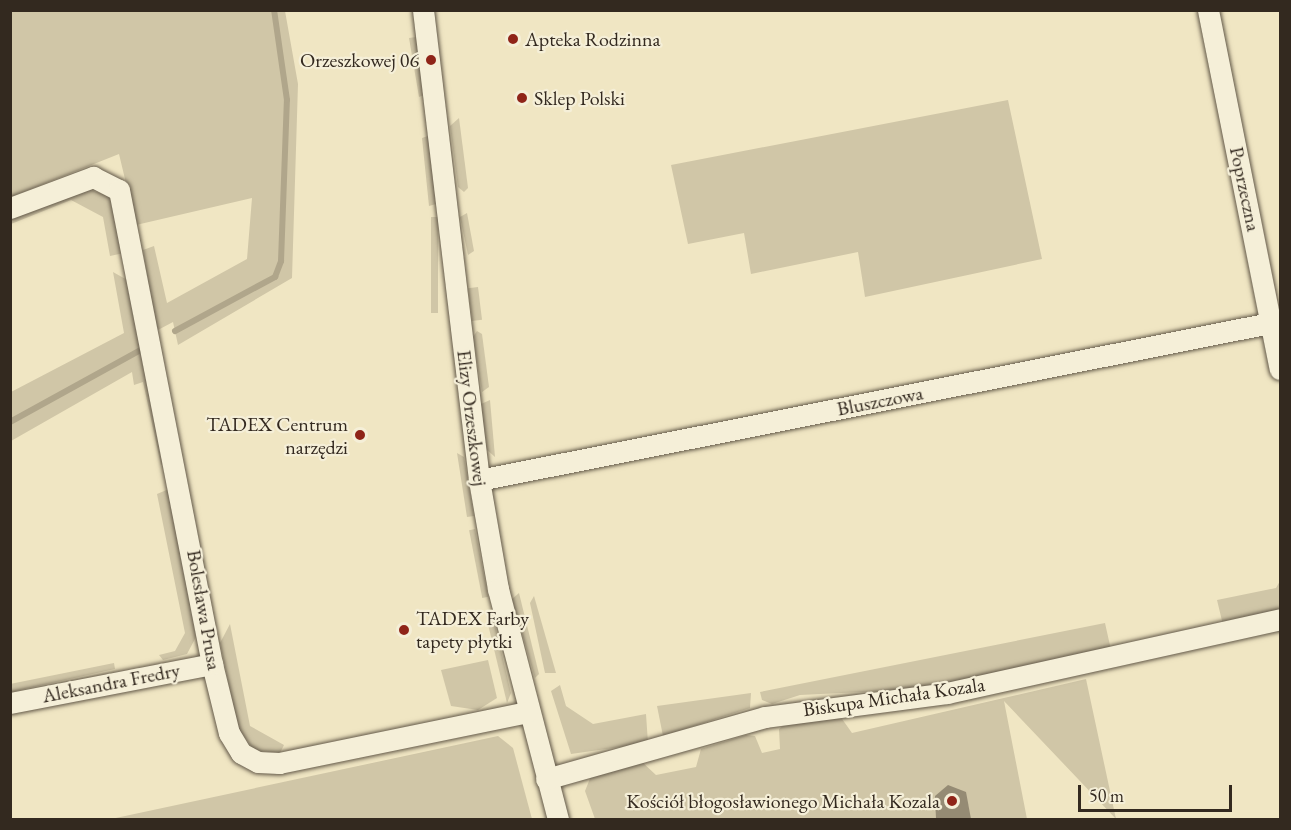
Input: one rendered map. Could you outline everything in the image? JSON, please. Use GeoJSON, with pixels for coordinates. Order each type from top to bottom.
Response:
{"type":"FeatureCollection","features":[{"type":"Feature","properties":{"kind":"street","name":"Elizy Orzeszkowej"},"geometry":{"type":"LineString","coordinates":[[423,10],[479,480],[527,712],[558,819]]}},
{"type":"Feature","properties":{"kind":"street","name":"Poprzeczna"},"geometry":{"type":"LineString","coordinates":[[1208,10],[1276,322],[1281,369]]}},
{"type":"Feature","properties":{"kind":"street","name":"Bolesława Prusa"},"geometry":{"type":"LineString","coordinates":[[10,208],[85,178],[108,181],[119,190],[132,246],[212,664],[229,733],[242,753],[258,762],[279,763],[527,712]]}},
{"type":"Feature","properties":{"kind":"street","name":"Bluszczowa"},"geometry":{"type":"LineString","coordinates":[[479,480],[1276,322]]}},
{"type":"Feature","properties":{"kind":"street","name":"Biskupa Michała Kozala"},"geometry":{"type":"LineString","coordinates":[[546,779],[765,717],[947,693],[1281,619]]}},
{"type":"Feature","properties":{"kind":"street","name":"Aleksandra Fredry"},"geometry":{"type":"LineString","coordinates":[[10,703],[212,664]]}},
{"type":"Feature","properties":{"kind":"shaded area"},"geometry":{"type":"Polygon","coordinates":[[[10,11],[285,11],[298,84],[292,278],[178,345],[173,322],[156,331],[143,250],[154,246],[167,303],[247,259],[252,198],[136,225],[119,154],[11,197],[10,11]]]}},
{"type":"Feature","properties":{"kind":"shaded area"},"geometry":{"type":"Polygon","coordinates":[[[416,37],[424,95],[419,97],[409,38],[416,37]]]}},
{"type":"Feature","properties":{"kind":"shaded area"},"geometry":{"type":"Polygon","coordinates":[[[1008,100],[1042,259],[865,297],[858,252],[751,274],[744,233],[688,244],[671,165],[1008,100]]]}},
{"type":"Feature","properties":{"kind":"shaded area"},"geometry":{"type":"Polygon","coordinates":[[[459,118],[468,188],[464,192],[458,187],[450,126],[459,118]]]}},
{"type":"Feature","properties":{"kind":"shaded area"},"geometry":{"type":"Polygon","coordinates":[[[428,136],[436,204],[429,206],[422,138],[428,136]]]}},
{"type":"Feature","properties":{"kind":"shaded area"},"geometry":{"type":"Polygon","coordinates":[[[88,189],[108,196],[114,206],[124,253],[110,256],[103,217],[71,200],[11,224],[11,219],[88,189]]]}},
{"type":"Feature","properties":{"kind":"shaded area"},"geometry":{"type":"Polygon","coordinates":[[[467,213],[474,251],[468,255],[460,217],[467,213]]]}},
{"type":"Feature","properties":{"kind":"shaded area"},"geometry":{"type":"Polygon","coordinates":[[[431,217],[438,217],[438,313],[431,313],[431,217]]]}},
{"type":"Feature","properties":{"kind":"shaded area"},"geometry":{"type":"Polygon","coordinates":[[[113,272],[129,281],[166,463],[161,465],[143,382],[134,385],[132,372],[11,441],[11,392],[124,333],[113,272]]]}},
{"type":"Feature","properties":{"kind":"shaded area"},"geometry":{"type":"Polygon","coordinates":[[[478,287],[482,320],[472,321],[468,288],[478,287]]]}},
{"type":"Feature","properties":{"kind":"shaded area"},"geometry":{"type":"Polygon","coordinates":[[[477,331],[482,334],[489,387],[482,392],[473,337],[477,331]]]}},
{"type":"Feature","properties":{"kind":"shaded area"},"geometry":{"type":"Polygon","coordinates":[[[490,400],[495,457],[486,449],[481,404],[490,400]]]}},
{"type":"Feature","properties":{"kind":"shaded area"},"geometry":{"type":"Polygon","coordinates":[[[457,453],[464,457],[474,516],[467,517],[457,453]]]}},
{"type":"Feature","properties":{"kind":"shaded area"},"geometry":{"type":"Polygon","coordinates":[[[169,489],[196,637],[187,654],[163,660],[159,655],[175,651],[185,633],[157,494],[169,489]]]}},
{"type":"Feature","properties":{"kind":"shaded area"},"geometry":{"type":"Polygon","coordinates":[[[475,529],[488,597],[482,598],[469,530],[475,529]]]}},
{"type":"Feature","properties":{"kind":"shaded area"},"geometry":{"type":"Polygon","coordinates":[[[1280,581],[1280,610],[1223,625],[1217,600],[1276,588],[1280,581]]]}},
{"type":"Feature","properties":{"kind":"shaded area"},"geometry":{"type":"Polygon","coordinates":[[[519,593],[539,674],[535,678],[512,599],[519,593]]]}},
{"type":"Feature","properties":{"kind":"shaded area"},"geometry":{"type":"Polygon","coordinates":[[[534,596],[556,673],[545,673],[530,603],[534,596]]]}},
{"type":"Feature","properties":{"kind":"shaded area"},"geometry":{"type":"Polygon","coordinates":[[[486,616],[494,621],[511,693],[507,703],[486,616]]]}},
{"type":"Feature","properties":{"kind":"shaded area"},"geometry":{"type":"Polygon","coordinates":[[[1105,623],[1111,650],[924,689],[800,695],[772,704],[762,700],[760,692],[1105,623]]]}},
{"type":"Feature","properties":{"kind":"shaded area"},"geometry":{"type":"Polygon","coordinates":[[[230,624],[250,726],[284,745],[280,753],[254,750],[238,728],[220,643],[230,624]]]}},
{"type":"Feature","properties":{"kind":"shaded area"},"geometry":{"type":"Polygon","coordinates":[[[488,660],[497,698],[478,710],[451,706],[441,670],[488,660]]]}},
{"type":"Feature","properties":{"kind":"shaded area"},"geometry":{"type":"Polygon","coordinates":[[[114,663],[115,669],[11,692],[10,684],[114,663]]]}},
{"type":"Feature","properties":{"kind":"shaded area"},"geometry":{"type":"Polygon","coordinates":[[[1086,679],[1116,819],[1004,701],[1027,819],[595,819],[585,791],[593,771],[641,761],[656,775],[696,767],[701,749],[746,735],[755,736],[762,753],[780,749],[779,729],[788,722],[840,716],[852,733],[1086,679]]]}},
{"type":"Feature","properties":{"kind":"shaded area"},"geometry":{"type":"Polygon","coordinates":[[[560,685],[566,706],[593,724],[646,714],[648,743],[571,754],[551,691],[560,685]]]}},
{"type":"Feature","properties":{"kind":"shaded area"},"geometry":{"type":"Polygon","coordinates":[[[751,693],[750,708],[663,736],[657,706],[751,693]]]}},
{"type":"Feature","properties":{"kind":"shaded area"},"geometry":{"type":"Polygon","coordinates":[[[498,736],[513,748],[532,819],[111,819],[498,736]]]}},
{"type":"Feature","properties":{"kind":"building","name":"Kościół błogosławionego Michała Kozala"},"geometry":{"type":"Polygon","coordinates":[[[948,785],[966,792],[971,819],[936,819],[935,796],[948,785]]]}},
{"type":"Feature","properties":{"kind":"waterway"},"geometry":{"type":"LineString","coordinates":[[175,331],[275,277],[281,261],[287,100],[274,10]]}},
{"type":"Feature","properties":{"kind":"waterway"},"geometry":{"type":"LineString","coordinates":[[10,422],[142,349]]}},
{"type":"Feature","properties":{"kind":"place","name":"Apteka Rodzinna"},"geometry":{"type":"Point","coordinates":[513,39]}},
{"type":"Feature","properties":{"kind":"place","name":"Orzeszkowej 06"},"geometry":{"type":"Point","coordinates":[431,60]}},
{"type":"Feature","properties":{"kind":"place","name":"Sklep Polski"},"geometry":{"type":"Point","coordinates":[522,98]}},
{"type":"Feature","properties":{"kind":"place","name":"TADEX Centrum narzędzi"},"geometry":{"type":"Point","coordinates":[360,435]}},
{"type":"Feature","properties":{"kind":"place","name":"TADEX Farby tapety płytki"},"geometry":{"type":"Point","coordinates":[404,630]}},
{"type":"Feature","properties":{"kind":"place","name":"Kościół błogosławionego Michała Kozala"},"geometry":{"type":"Point","coordinates":[952,801]}}]}
